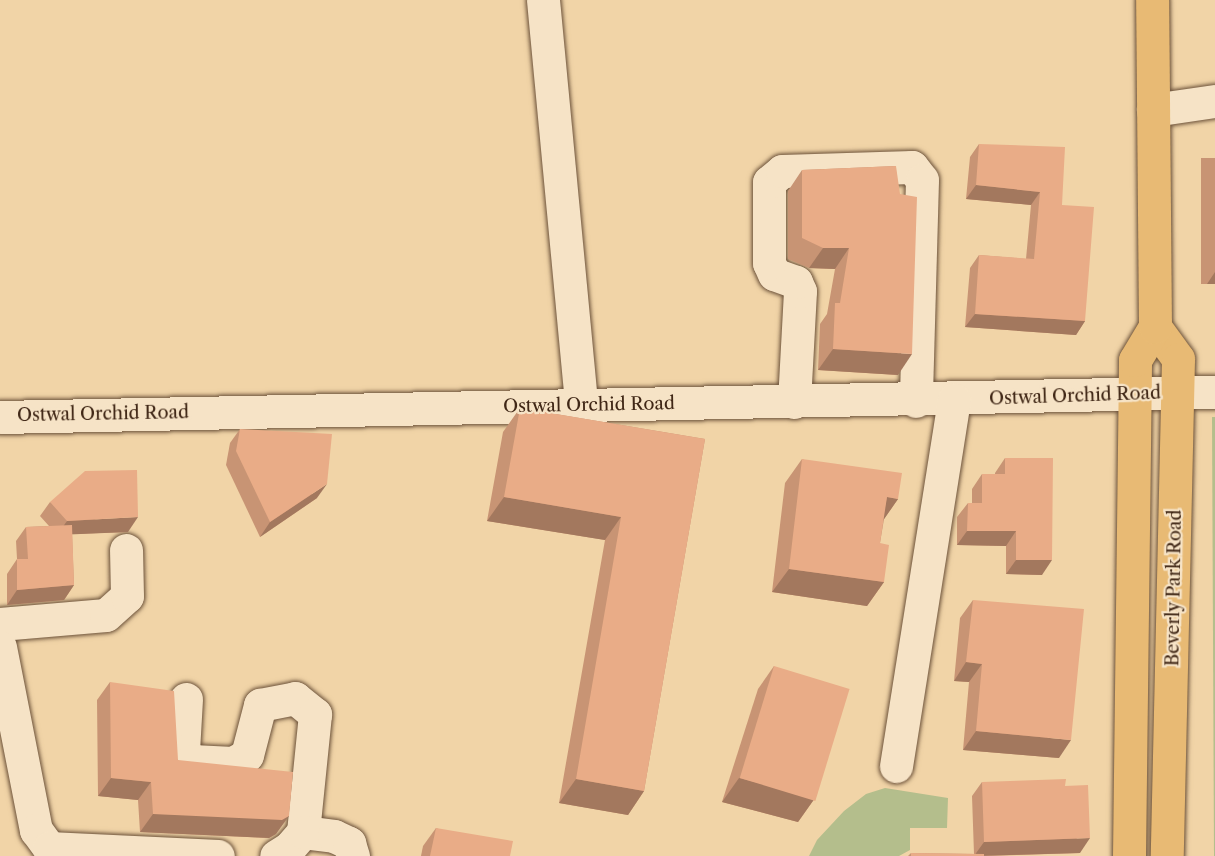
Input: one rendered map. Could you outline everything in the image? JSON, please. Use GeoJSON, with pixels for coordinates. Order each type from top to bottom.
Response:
{"type":"FeatureCollection","features":[{"type":"Feature","properties":{"kind":"main road"},"geometry":{"type":"LineString","coordinates":[[1129,856],[1134,394],[1136,360],[1155,327],[1152,0]]}},
{"type":"Feature","properties":{"kind":"main road","name":"Beverly Park Road"},"geometry":{"type":"LineString","coordinates":[[1155,327],[1178,359],[1167,856]]}},
{"type":"Feature","properties":{"kind":"street"},"geometry":{"type":"LineString","coordinates":[[543,0],[581,405]]}},
{"type":"Feature","properties":{"kind":"street"},"geometry":{"type":"LineString","coordinates":[[1153,110],[1215,101]]}},
{"type":"Feature","properties":{"kind":"street"},"geometry":{"type":"LineString","coordinates":[[794,402],[800,291],[796,282],[774,274],[769,263],[769,182],[782,171],[912,167],[922,180],[916,401]]}},
{"type":"Feature","properties":{"kind":"street","name":"Ostwal Orchid Road"},"geometry":{"type":"LineString","coordinates":[[0,417],[581,405],[916,401],[1215,392]]}},
{"type":"Feature","properties":{"kind":"street"},"geometry":{"type":"LineString","coordinates":[[896,765],[954,400]]}},
{"type":"Feature","properties":{"kind":"street"},"geometry":{"type":"LineString","coordinates":[[0,624],[106,615],[127,596],[126,550]]}},
{"type":"Feature","properties":{"kind":"street"},"geometry":{"type":"LineString","coordinates":[[0,647],[36,830],[49,848],[218,856]]}},
{"type":"Feature","properties":{"kind":"street"},"geometry":{"type":"LineString","coordinates":[[186,699],[183,751],[192,760],[233,763],[247,755],[260,705],[295,698],[315,714],[303,832],[289,848],[276,856]]}},
{"type":"Feature","properties":{"kind":"street"},"geometry":{"type":"LineString","coordinates":[[303,832],[334,836],[349,843],[353,856]]}},
{"type":"Feature","properties":{"kind":"green space"},"geometry":{"type":"Polygon","coordinates":[[[1212,417],[1215,417],[1215,856],[1214,856],[1212,417]]]}},
{"type":"Feature","properties":{"kind":"green space"},"geometry":{"type":"Polygon","coordinates":[[[885,788],[948,798],[947,828],[910,828],[910,850],[899,856],[809,856],[817,840],[844,811],[866,794],[885,788]]]}},
{"type":"Feature","properties":{"kind":"building"},"geometry":{"type":"Polygon","coordinates":[[[979,144],[1065,147],[1062,205],[1094,207],[1085,321],[975,314],[979,255],[1034,259],[1040,192],[976,185],[979,144]]]}},
{"type":"Feature","properties":{"kind":"building"},"geometry":{"type":"Polygon","coordinates":[[[896,166],[900,194],[917,197],[912,354],[833,349],[835,303],[840,303],[849,248],[823,248],[802,238],[802,170],[896,166]]]}},
{"type":"Feature","properties":{"kind":"building"},"geometry":{"type":"Polygon","coordinates":[[[520,408],[705,439],[644,791],[576,779],[621,517],[504,497],[520,408]]]}},
{"type":"Feature","properties":{"kind":"building"},"geometry":{"type":"Polygon","coordinates":[[[240,429],[332,434],[327,484],[270,522],[236,451],[240,429]]]}},
{"type":"Feature","properties":{"kind":"building"},"geometry":{"type":"Polygon","coordinates":[[[1005,458],[1053,458],[1052,560],[1016,560],[1016,531],[967,531],[968,503],[982,503],[982,474],[1005,474],[1005,458]]]}},
{"type":"Feature","properties":{"kind":"building"},"geometry":{"type":"Polygon","coordinates":[[[802,459],[902,473],[898,499],[887,497],[880,543],[889,545],[884,582],[789,569],[802,459]]]}},
{"type":"Feature","properties":{"kind":"building"},"geometry":{"type":"Polygon","coordinates":[[[137,470],[138,517],[67,521],[50,502],[85,471],[137,470]]]}},
{"type":"Feature","properties":{"kind":"building"},"geometry":{"type":"Polygon","coordinates":[[[72,525],[74,585],[17,590],[17,559],[28,559],[26,527],[72,525]]]}},
{"type":"Feature","properties":{"kind":"building"},"geometry":{"type":"Polygon","coordinates":[[[973,600],[1084,609],[1071,740],[976,731],[982,664],[966,662],[973,600]]]}},
{"type":"Feature","properties":{"kind":"building"},"geometry":{"type":"Polygon","coordinates":[[[774,666],[850,689],[815,801],[740,778],[774,666]]]}},
{"type":"Feature","properties":{"kind":"building"},"geometry":{"type":"Polygon","coordinates":[[[110,682],[174,691],[178,760],[293,772],[289,816],[282,820],[153,814],[151,782],[111,778],[110,682]]]}},
{"type":"Feature","properties":{"kind":"building"},"geometry":{"type":"Polygon","coordinates":[[[1066,779],[1065,786],[1088,785],[1090,838],[984,842],[982,782],[1066,779]]]}},
{"type":"Feature","properties":{"kind":"building"},"geometry":{"type":"Polygon","coordinates":[[[436,828],[513,841],[510,856],[430,856],[436,828]]]}},
{"type":"Feature","properties":{"kind":"building"},"geometry":{"type":"Polygon","coordinates":[[[911,853],[984,854],[984,856],[911,856],[911,853]]]}}]}
